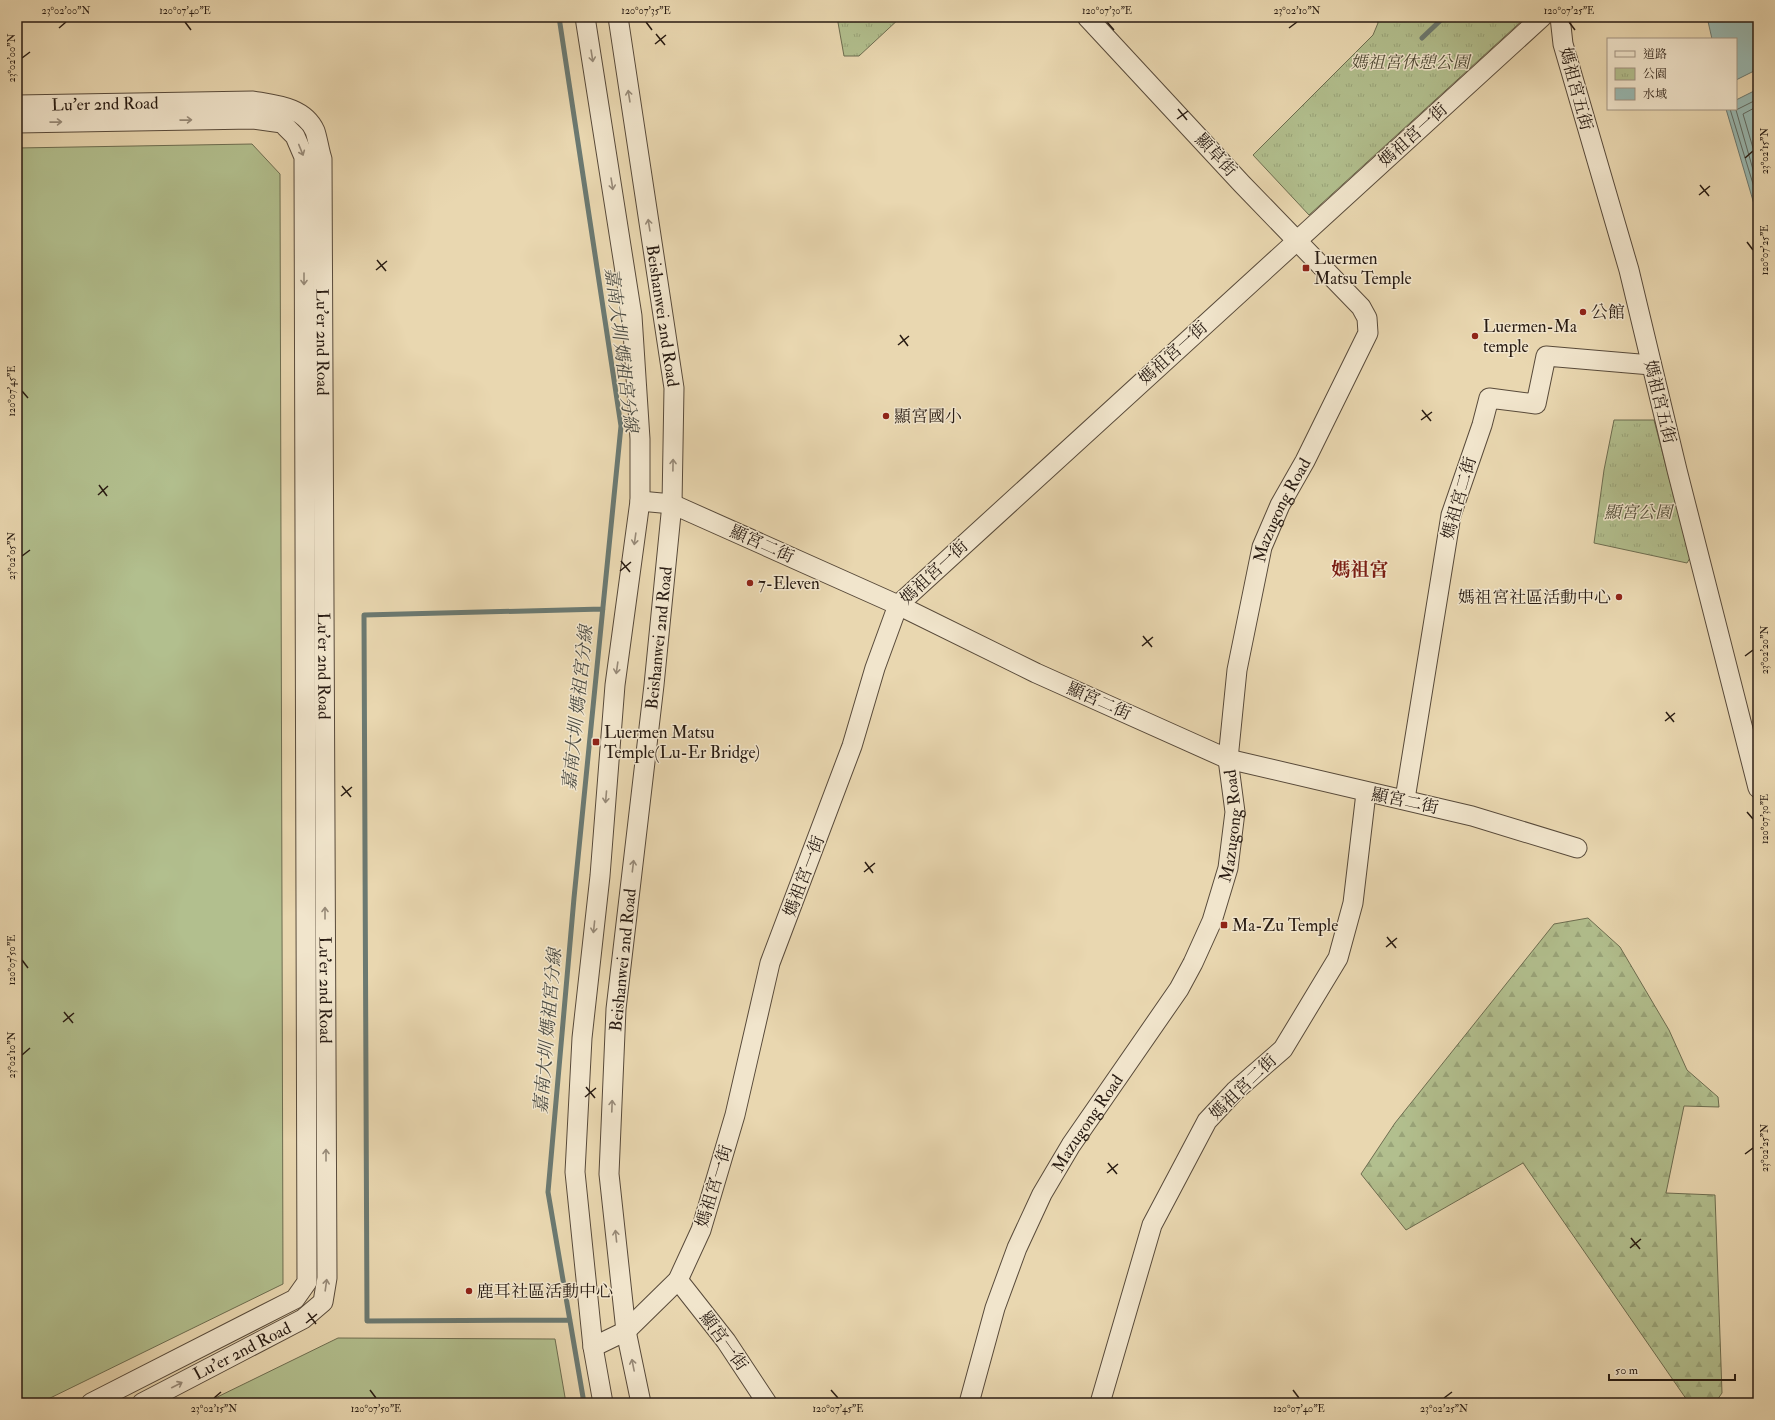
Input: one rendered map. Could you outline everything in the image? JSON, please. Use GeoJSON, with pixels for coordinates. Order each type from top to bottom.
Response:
{"type":"FeatureCollection","features":[{"type":"Feature","properties":{"kind":"street","name":"Beishanwei 2nd Road"},"geometry":{"type":"LineString","coordinates":[[586,17],[632,316],[640,438],[640,500],[615,685],[600,876],[582,1046],[575,1172],[593,1347],[603,1403]]}},
{"type":"Feature","properties":{"kind":"street","name":"Beishanwei 2nd Road"},"geometry":{"type":"LineString","coordinates":[[618,17],[674,388],[672,504],[654,685],[616,1009],[609,1174],[626,1331],[641,1403]]}},
{"type":"Feature","properties":{"kind":"street","name":"顯草街"},"geometry":{"type":"LineString","coordinates":[[1087,17],[1297,240]]}},
{"type":"Feature","properties":{"kind":"street","name":"媽祖宮一街"},"geometry":{"type":"LineString","coordinates":[[593,1347],[626,1331],[678,1280],[701,1230],[735,1115],[770,963],[852,746],[875,668],[898,605],[1542,17]]}},
{"type":"Feature","properties":{"kind":"street","name":"媽祖宮五街"},"geometry":{"type":"LineString","coordinates":[[1560,17],[1563,44],[1629,270],[1651,365],[1758,788]]}},
{"type":"Feature","properties":{"kind":"street","name":"Lu'er 2nd Road"},"geometry":{"type":"LineString","coordinates":[[17,105],[253,101],[288,106],[302,116],[314,131],[322,159],[325,1288],[323,1302],[303,1319],[142,1403]]}},
{"type":"Feature","properties":{"kind":"street","name":"Lu'er 2nd Road"},"geometry":{"type":"LineString","coordinates":[[17,123],[253,119],[282,123],[295,136],[304,157],[307,1282],[295,1299],[91,1403]]}},
{"type":"Feature","properties":{"kind":"street","name":"Mazugong Road"},"geometry":{"type":"LineString","coordinates":[[969,1403],[995,1308],[1017,1248],[1042,1194],[1071,1145],[1179,989],[1193,963],[1212,921],[1228,868],[1235,812],[1228,759],[1237,670],[1262,547],[1280,505],[1305,461],[1368,333],[1367,318],[1361,307],[1297,240]]}},
{"type":"Feature","properties":{"kind":"street","name":"媽祖宮二街"},"geometry":{"type":"LineString","coordinates":[[1405,799],[1451,515],[1482,425],[1489,398],[1536,404],[1546,356],[1651,365]]}},
{"type":"Feature","properties":{"kind":"street","name":"顯宮二街"},"geometry":{"type":"LineString","coordinates":[[640,500],[672,504],[898,605],[1036,673],[1228,759],[1366,793],[1405,799],[1472,816],[1577,848]]}},
{"type":"Feature","properties":{"kind":"street","name":"媽祖宮二街"},"geometry":{"type":"LineString","coordinates":[[1100,1403],[1152,1225],[1207,1121],[1235,1091],[1283,1049],[1338,958],[1353,903],[1366,793]]}},
{"type":"Feature","properties":{"kind":"street","name":"顯宮一街"},"geometry":{"type":"LineString","coordinates":[[678,1280],[726,1341],[767,1403]]}},
{"type":"Feature","properties":{"kind":"green space"},"geometry":{"type":"Polygon","coordinates":[[[837,17],[901,17],[859,56],[844,56],[837,17]]]}},
{"type":"Feature","properties":{"kind":"green space","name":"媽祖宮休憩公園"},"geometry":{"type":"Polygon","coordinates":[[[1377,17],[1526,17],[1309,215],[1253,155],[1373,35],[1378,23],[1377,17]]]}},
{"type":"Feature","properties":{"kind":"green space"},"geometry":{"type":"Polygon","coordinates":[[[252,144],[280,174],[283,1284],[40,1403],[17,1403],[17,148],[252,144]]]}},
{"type":"Feature","properties":{"kind":"green space","name":"顯宮公園"},"geometry":{"type":"Polygon","coordinates":[[[1614,420],[1654,420],[1690,558],[1687,563],[1594,543],[1604,470],[1614,420]]]}},
{"type":"Feature","properties":{"kind":"green space"},"geometry":{"type":"Polygon","coordinates":[[[1588,918],[1620,947],[1669,1030],[1687,1070],[1718,1097],[1719,1107],[1684,1106],[1666,1193],[1715,1195],[1722,1393],[1715,1403],[1689,1403],[1523,1163],[1406,1230],[1361,1174],[1395,1123],[1554,924],[1588,918]]]}},
{"type":"Feature","properties":{"kind":"green space"},"geometry":{"type":"Polygon","coordinates":[[[338,1338],[555,1339],[566,1403],[205,1403],[338,1338]]]}},
{"type":"Feature","properties":{"kind":"water"},"geometry":{"type":"Polygon","coordinates":[[[1707,17],[1758,17],[1758,69],[1737,80],[1737,38],[1712,38],[1707,17]]]}},
{"type":"Feature","properties":{"kind":"water"},"geometry":{"type":"Polygon","coordinates":[[[1758,89],[1758,204],[1754,204],[1726,110],[1737,110],[1737,100],[1758,89]]]}},
{"type":"Feature","properties":{"kind":"waterway","name":"嘉南大圳 媽祖宮分線"},"geometry":{"type":"LineString","coordinates":[[559,17],[621,426],[574,898],[548,1192],[584,1403]]}},
{"type":"Feature","properties":{"kind":"waterway"},"geometry":{"type":"LineString","coordinates":[[1422,38],[1444,17]]}},
{"type":"Feature","properties":{"kind":"waterway"},"geometry":{"type":"LineString","coordinates":[[570,1320],[367,1321],[364,615],[603,609]]}},
{"type":"Feature","properties":{"kind":"place","name":"Luermen Matsu Temple"},"geometry":{"type":"Point","coordinates":[1306,268]}},
{"type":"Feature","properties":{"kind":"place","name":"公館"},"geometry":{"type":"Point","coordinates":[1583,312]}},
{"type":"Feature","properties":{"kind":"place","name":"Luermen-Ma temple"},"geometry":{"type":"Point","coordinates":[1475,336]}},
{"type":"Feature","properties":{"kind":"place","name":"顯宮國小"},"geometry":{"type":"Point","coordinates":[886,416]}},
{"type":"Feature","properties":{"kind":"place","name":"7-Eleven"},"geometry":{"type":"Point","coordinates":[750,583]}},
{"type":"Feature","properties":{"kind":"place","name":"媽祖宮社區活動中心"},"geometry":{"type":"Point","coordinates":[1619,597]}},
{"type":"Feature","properties":{"kind":"place","name":"Luermen Matsu Temple(Lu-Er Bridge)"},"geometry":{"type":"Point","coordinates":[596,742]}},
{"type":"Feature","properties":{"kind":"place","name":"Ma-Zu Temple"},"geometry":{"type":"Point","coordinates":[1224,925]}},
{"type":"Feature","properties":{"kind":"place","name":"鹿耳社區活動中心"},"geometry":{"type":"Point","coordinates":[469,1291]}},
{"type":"Feature","properties":{"kind":"district","name":"媽祖宮"},"geometry":{"type":"Point","coordinates":[1360,570]}}]}
